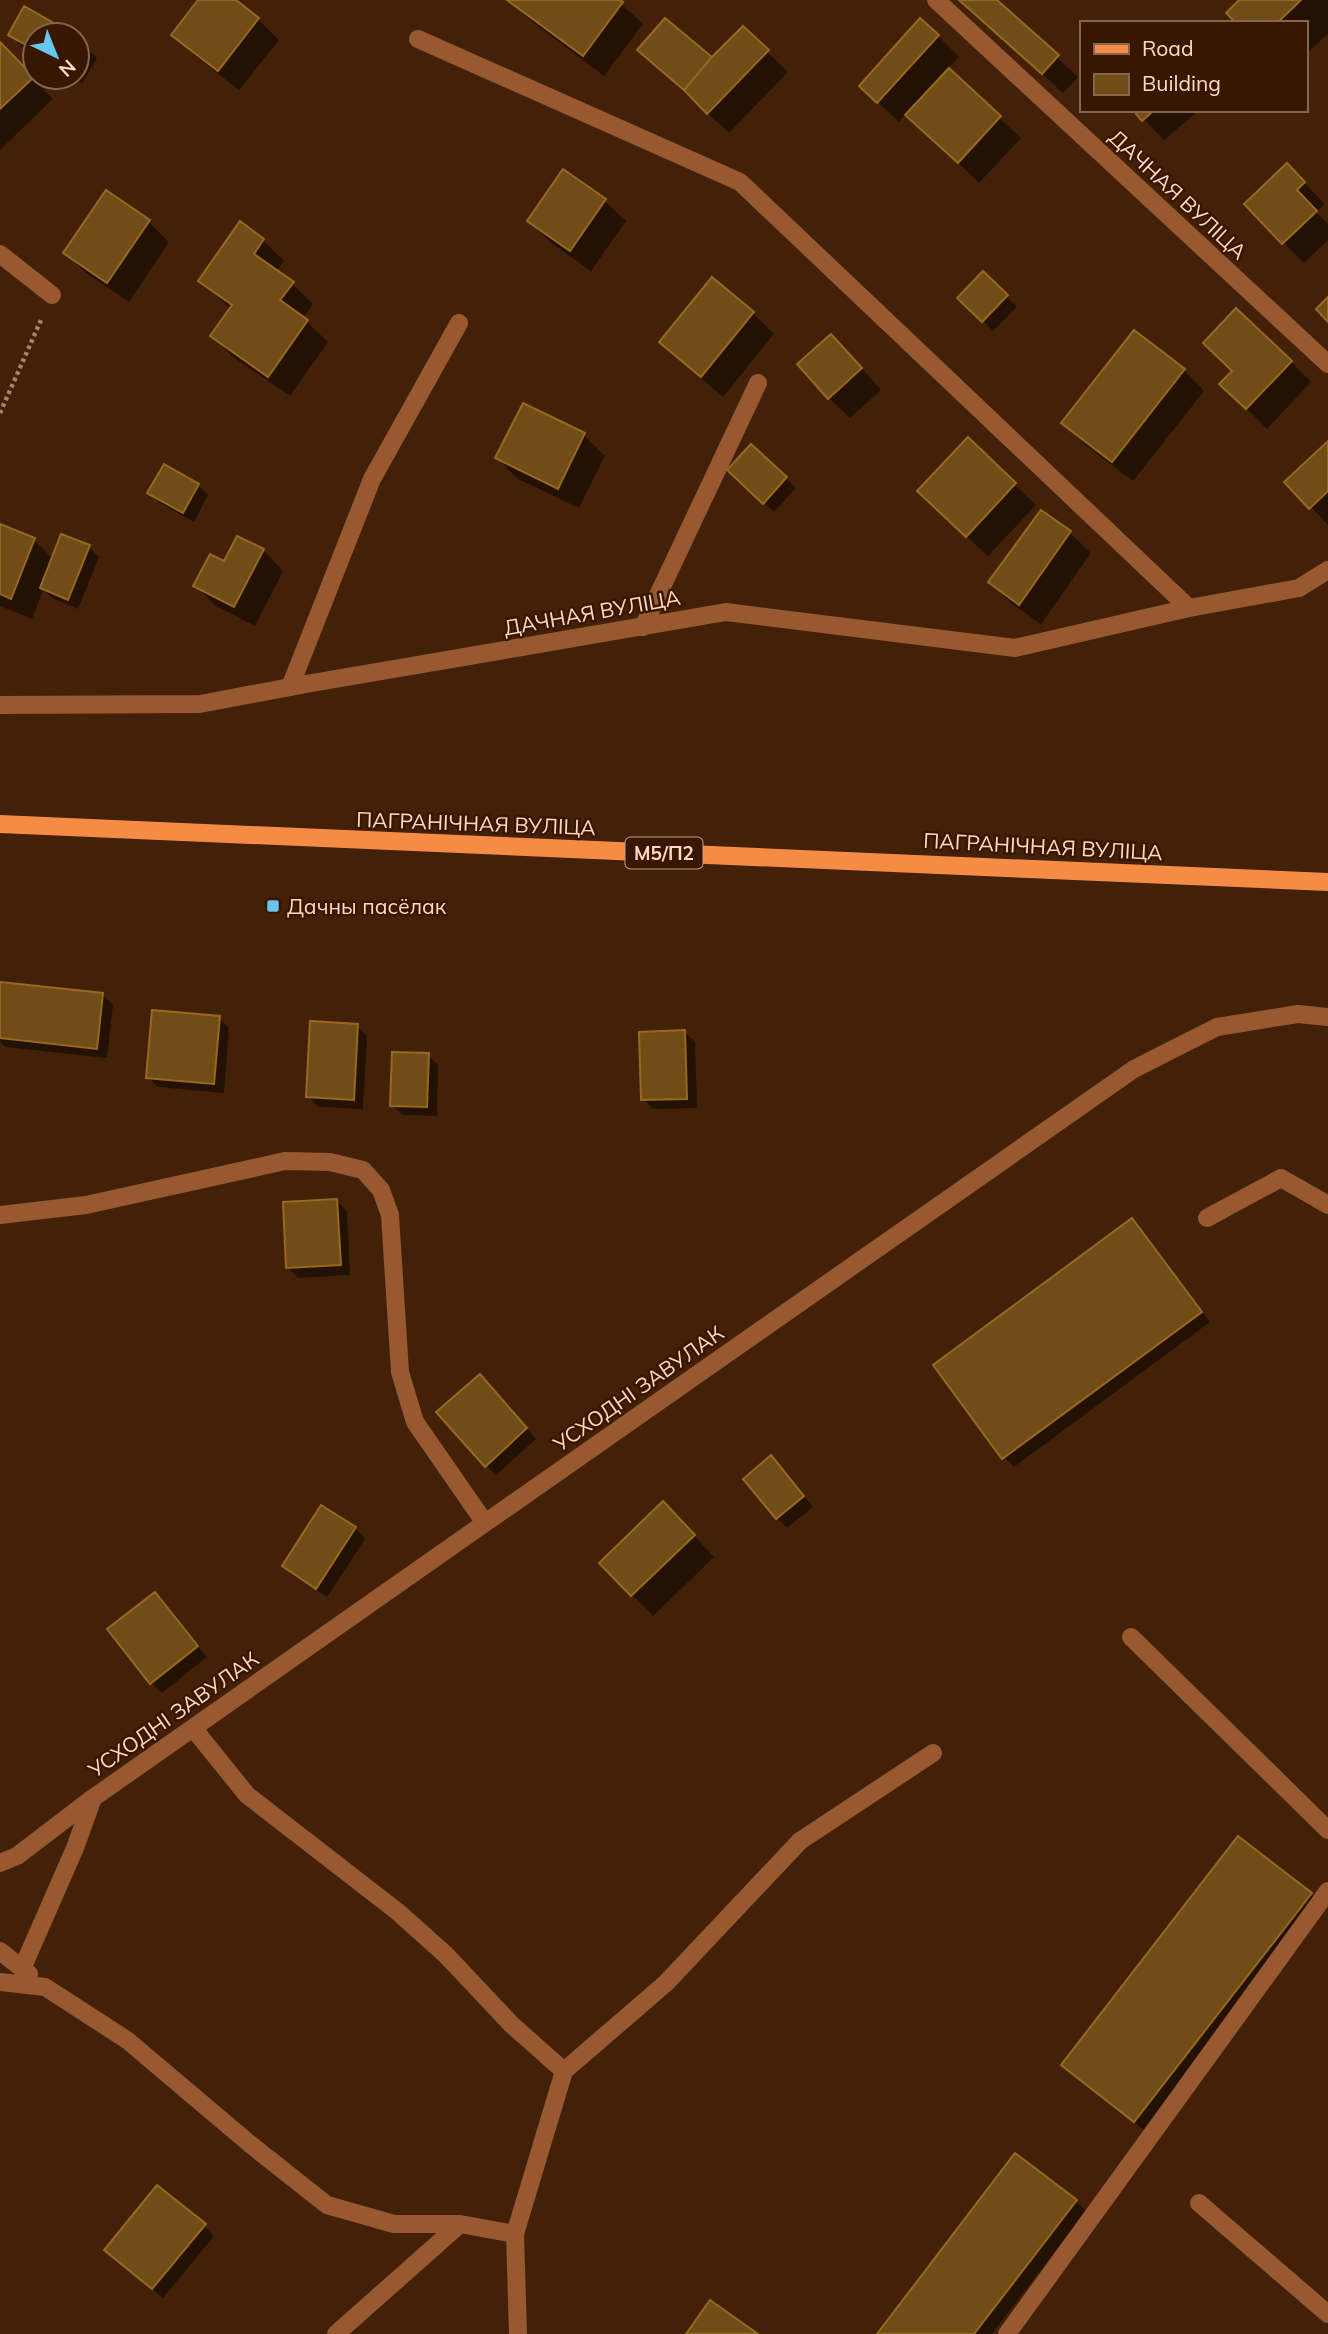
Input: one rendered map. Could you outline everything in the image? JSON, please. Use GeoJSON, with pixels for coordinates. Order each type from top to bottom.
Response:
{"type":"FeatureCollection","features":[{"type":"Feature","properties":{"kind":"main road","name":"ПАГРАНІЧНАЯ ВУЛІЦА"},"geometry":{"type":"LineString","coordinates":[[0,824],[1328,882]]}},
{"type":"Feature","properties":{"kind":"street","name":"ДАЧНАЯ ВУЛІЦА"},"geometry":{"type":"LineString","coordinates":[[936,0],[1328,364]]}},
{"type":"Feature","properties":{"kind":"street"},"geometry":{"type":"LineString","coordinates":[[418,39],[740,182],[1189,608]]}},
{"type":"Feature","properties":{"kind":"street"},"geometry":{"type":"LineString","coordinates":[[0,254],[52,295]]}},
{"type":"Feature","properties":{"kind":"street"},"geometry":{"type":"LineString","coordinates":[[290,687],[372,479],[459,323]]}},
{"type":"Feature","properties":{"kind":"street"},"geometry":{"type":"LineString","coordinates":[[643,627],[758,383]]}},
{"type":"Feature","properties":{"kind":"street","name":"ДАЧНАЯ ВУЛІЦА"},"geometry":{"type":"LineString","coordinates":[[0,705],[200,704],[726,612],[1015,648],[1189,608],[1299,588],[1328,570]]}},
{"type":"Feature","properties":{"kind":"street","name":"УСХОДНІ ЗАВУЛАК"},"geometry":{"type":"LineString","coordinates":[[0,1863],[18,1856],[93,1798],[1134,1069],[1217,1027],[1298,1014],[1328,1017]]}},
{"type":"Feature","properties":{"kind":"street"},"geometry":{"type":"LineString","coordinates":[[0,1215],[86,1205],[285,1161],[330,1162],[363,1170],[381,1190],[390,1214],[400,1373],[415,1422],[485,1523]]}},
{"type":"Feature","properties":{"kind":"street"},"geometry":{"type":"LineString","coordinates":[[1207,1219],[1281,1178],[1328,1205]]}},
{"type":"Feature","properties":{"kind":"street"},"geometry":{"type":"LineString","coordinates":[[1131,1637],[1328,1830]]}},
{"type":"Feature","properties":{"kind":"street"},"geometry":{"type":"LineString","coordinates":[[193,1728],[247,1795],[398,1912],[446,1955],[512,2025],[564,2071]]}},
{"type":"Feature","properties":{"kind":"street"},"geometry":{"type":"LineString","coordinates":[[517,2334],[515,2234],[564,2071],[666,1983],[800,1841],[933,1753]]}},
{"type":"Feature","properties":{"kind":"street"},"geometry":{"type":"LineString","coordinates":[[22,1969],[75,1848],[93,1798]]}},
{"type":"Feature","properties":{"kind":"street"},"geometry":{"type":"LineString","coordinates":[[1007,2334],[1328,1891]]}},
{"type":"Feature","properties":{"kind":"street"},"geometry":{"type":"LineString","coordinates":[[0,1951],[45,1987],[127,2040],[327,2205],[394,2224],[460,2224],[515,2234]]}},
{"type":"Feature","properties":{"kind":"street"},"geometry":{"type":"LineString","coordinates":[[0,1982],[45,1987]]}},
{"type":"Feature","properties":{"kind":"street"},"geometry":{"type":"LineString","coordinates":[[1199,2203],[1328,2314]]}},
{"type":"Feature","properties":{"kind":"street"},"geometry":{"type":"LineString","coordinates":[[336,2334],[460,2224]]}},
{"type":"Feature","properties":{"kind":"path"},"geometry":{"type":"LineString","coordinates":[[0,412],[52,295]]}},
{"type":"Feature","properties":{"kind":"building"},"geometry":{"type":"Polygon","coordinates":[[[198,0],[236,0],[259,18],[218,71],[171,35],[198,0]]]}},
{"type":"Feature","properties":{"kind":"building"},"geometry":{"type":"Polygon","coordinates":[[[507,0],[620,0],[623,2],[583,56],[507,0]]]}},
{"type":"Feature","properties":{"kind":"building"},"geometry":{"type":"Polygon","coordinates":[[[959,0],[997,0],[1059,55],[1042,74],[959,0]]]}},
{"type":"Feature","properties":{"kind":"building"},"geometry":{"type":"Polygon","coordinates":[[[1239,0],[1301,0],[1279,21],[1234,21],[1226,13],[1239,0]]]}},
{"type":"Feature","properties":{"kind":"building"},"geometry":{"type":"Polygon","coordinates":[[[24,6],[50,21],[21,21],[21,42],[8,35],[24,6]]]}},
{"type":"Feature","properties":{"kind":"building"},"geometry":{"type":"Polygon","coordinates":[[[665,18],[712,57],[684,90],[637,50],[665,18]]]}},
{"type":"Feature","properties":{"kind":"building"},"geometry":{"type":"Polygon","coordinates":[[[920,18],[939,35],[877,103],[859,86],[920,18]]]}},
{"type":"Feature","properties":{"kind":"building"},"geometry":{"type":"Polygon","coordinates":[[[743,26],[769,50],[707,114],[684,90],[743,26]]]}},
{"type":"Feature","properties":{"kind":"building"},"geometry":{"type":"Polygon","coordinates":[[[0,42],[21,64],[21,89],[0,109],[0,42]]]}},
{"type":"Feature","properties":{"kind":"building"},"geometry":{"type":"Polygon","coordinates":[[[949,68],[1001,116],[958,163],[905,115],[949,68]]]}},
{"type":"Feature","properties":{"kind":"building"},"geometry":{"type":"Polygon","coordinates":[[[1135,112],[1152,112],[1142,121],[1135,112]]]}},
{"type":"Feature","properties":{"kind":"building"},"geometry":{"type":"Polygon","coordinates":[[[1287,163],[1305,182],[1297,190],[1317,211],[1282,244],[1244,204],[1287,163]]]}},
{"type":"Feature","properties":{"kind":"building"},"geometry":{"type":"Polygon","coordinates":[[[563,169],[606,199],[570,251],[527,221],[563,169]]]}},
{"type":"Feature","properties":{"kind":"building"},"geometry":{"type":"Polygon","coordinates":[[[106,190],[150,220],[107,283],[63,253],[106,190]]]}},
{"type":"Feature","properties":{"kind":"building"},"geometry":{"type":"Polygon","coordinates":[[[240,221],[264,239],[254,254],[294,282],[280,300],[308,320],[268,377],[210,336],[232,305],[198,281],[240,221]]]}},
{"type":"Feature","properties":{"kind":"building"},"geometry":{"type":"Polygon","coordinates":[[[983,271],[1008,295],[982,322],[957,298],[983,271]]]}},
{"type":"Feature","properties":{"kind":"building"},"geometry":{"type":"Polygon","coordinates":[[[712,277],[754,312],[701,377],[659,342],[712,277]]]}},
{"type":"Feature","properties":{"kind":"building"},"geometry":{"type":"Polygon","coordinates":[[[1328,297],[1328,322],[1316,309],[1328,297]]]}},
{"type":"Feature","properties":{"kind":"building"},"geometry":{"type":"Polygon","coordinates":[[[1236,308],[1292,361],[1246,409],[1219,384],[1232,371],[1203,343],[1236,308]]]}},
{"type":"Feature","properties":{"kind":"building"},"geometry":{"type":"Polygon","coordinates":[[[1134,330],[1185,369],[1112,462],[1061,423],[1134,330]]]}},
{"type":"Feature","properties":{"kind":"building"},"geometry":{"type":"Polygon","coordinates":[[[831,334],[862,368],[828,399],[797,364],[831,334]]]}},
{"type":"Feature","properties":{"kind":"building"},"geometry":{"type":"Polygon","coordinates":[[[523,403],[585,433],[558,489],[495,458],[523,403]]]}},
{"type":"Feature","properties":{"kind":"building"},"geometry":{"type":"Polygon","coordinates":[[[968,437],[1016,483],[966,537],[917,491],[968,437]]]}},
{"type":"Feature","properties":{"kind":"building"},"geometry":{"type":"Polygon","coordinates":[[[1328,441],[1328,491],[1309,509],[1284,482],[1328,441]]]}},
{"type":"Feature","properties":{"kind":"building"},"geometry":{"type":"Polygon","coordinates":[[[751,444],[787,477],[763,504],[727,470],[751,444]]]}},
{"type":"Feature","properties":{"kind":"building"},"geometry":{"type":"Polygon","coordinates":[[[164,464],[199,484],[183,513],[147,493],[164,464]]]}},
{"type":"Feature","properties":{"kind":"building"},"geometry":{"type":"Polygon","coordinates":[[[1041,510],[1071,531],[1019,605],[988,582],[1041,510]]]}},
{"type":"Feature","properties":{"kind":"building"},"geometry":{"type":"Polygon","coordinates":[[[0,524],[35,538],[11,599],[0,594],[0,524]]]}},
{"type":"Feature","properties":{"kind":"building"},"geometry":{"type":"Polygon","coordinates":[[[61,534],[90,545],[68,600],[40,588],[61,534]]]}},
{"type":"Feature","properties":{"kind":"building"},"geometry":{"type":"Polygon","coordinates":[[[237,536],[264,549],[234,607],[193,586],[210,554],[224,561],[237,536]]]}},
{"type":"Feature","properties":{"kind":"building"},"geometry":{"type":"Polygon","coordinates":[[[0,982],[103,993],[97,1049],[0,1038],[0,982]]]}},
{"type":"Feature","properties":{"kind":"building"},"geometry":{"type":"Polygon","coordinates":[[[152,1010],[220,1016],[214,1084],[146,1078],[152,1010]]]}},
{"type":"Feature","properties":{"kind":"building"},"geometry":{"type":"Polygon","coordinates":[[[310,1021],[358,1024],[354,1100],[306,1097],[310,1021]]]}},
{"type":"Feature","properties":{"kind":"building"},"geometry":{"type":"Polygon","coordinates":[[[685,1030],[687,1099],[641,1100],[639,1032],[685,1030]]]}},
{"type":"Feature","properties":{"kind":"building"},"geometry":{"type":"Polygon","coordinates":[[[392,1052],[429,1053],[427,1107],[390,1106],[392,1052]]]}},
{"type":"Feature","properties":{"kind":"building"},"geometry":{"type":"Polygon","coordinates":[[[337,1199],[341,1265],[286,1268],[283,1202],[337,1199]]]}},
{"type":"Feature","properties":{"kind":"building"},"geometry":{"type":"Polygon","coordinates":[[[1132,1218],[1202,1312],[1002,1459],[933,1365],[1132,1218]]]}},
{"type":"Feature","properties":{"kind":"building"},"geometry":{"type":"Polygon","coordinates":[[[480,1374],[527,1428],[485,1467],[436,1412],[480,1374]]]}},
{"type":"Feature","properties":{"kind":"building"},"geometry":{"type":"Polygon","coordinates":[[[771,1455],[804,1496],[776,1519],[743,1479],[771,1455]]]}},
{"type":"Feature","properties":{"kind":"building"},"geometry":{"type":"Polygon","coordinates":[[[663,1501],[695,1535],[631,1596],[599,1563],[663,1501]]]}},
{"type":"Feature","properties":{"kind":"building"},"geometry":{"type":"Polygon","coordinates":[[[321,1505],[356,1527],[316,1589],[282,1566],[321,1505]]]}},
{"type":"Feature","properties":{"kind":"building"},"geometry":{"type":"Polygon","coordinates":[[[155,1592],[198,1646],[150,1684],[107,1629],[155,1592]]]}},
{"type":"Feature","properties":{"kind":"building"},"geometry":{"type":"Polygon","coordinates":[[[1238,1836],[1312,1893],[1134,2122],[1061,2065],[1238,1836]]]}},
{"type":"Feature","properties":{"kind":"building"},"geometry":{"type":"Polygon","coordinates":[[[1015,2153],[1077,2200],[974,2334],[877,2334],[1015,2153]]]}},
{"type":"Feature","properties":{"kind":"building"},"geometry":{"type":"Polygon","coordinates":[[[157,2185],[206,2224],[152,2289],[104,2250],[157,2185]]]}},
{"type":"Feature","properties":{"kind":"building"},"geometry":{"type":"Polygon","coordinates":[[[710,2300],[758,2334],[686,2334],[710,2300]]]}},
{"type":"Feature","properties":{"kind":"place","name":"Дачны пасёлак"},"geometry":{"type":"Point","coordinates":[273,906]}}]}
